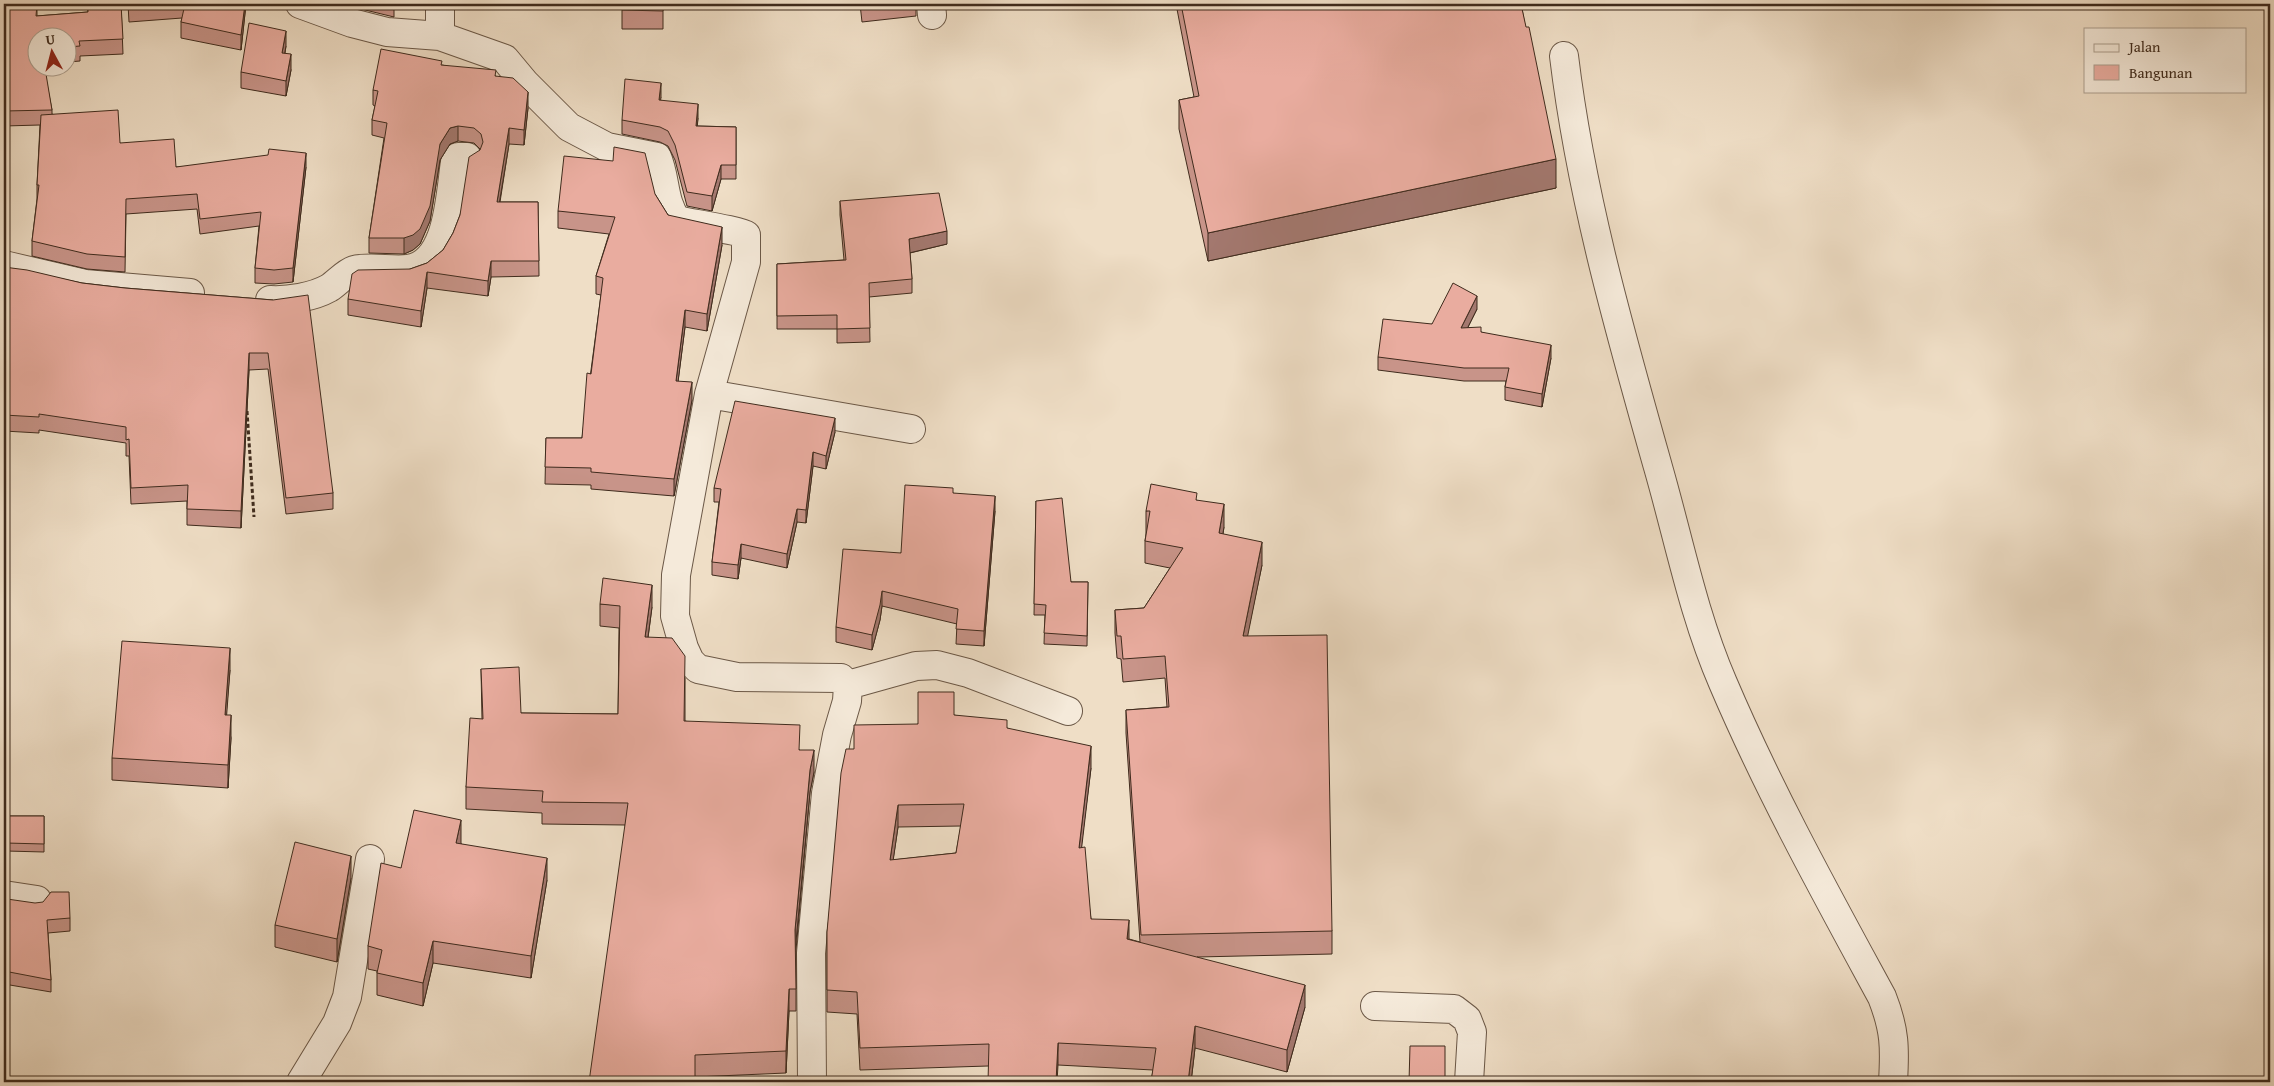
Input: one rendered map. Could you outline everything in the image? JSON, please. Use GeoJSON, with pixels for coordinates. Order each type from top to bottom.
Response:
{"type":"FeatureCollection","features":[{"type":"Feature","properties":{"kind":"street"},"geometry":{"type":"LineString","coordinates":[[300,4],[352,23],[387,32],[440,36],[505,59],[525,83],[568,127],[608,147],[657,157],[668,202],[678,220],[721,230],[742,231],[746,235],[746,262],[709,394],[676,575],[675,616],[684,648],[690,661],[698,669],[737,677],[841,678],[848,685],[847,701],[837,735],[826,793],[811,953],[812,1082]]}},
{"type":"Feature","properties":{"kind":"street"},"geometry":{"type":"LineString","coordinates":[[440,4],[440,36]]}},
{"type":"Feature","properties":{"kind":"street"},"geometry":{"type":"LineString","coordinates":[[1564,56],[1571,115],[1585,188],[1615,312],[1664,487],[1694,604],[1723,682],[1780,806],[1882,997],[1892,1022],[1895,1053],[1893,1082]]}},
{"type":"Feature","properties":{"kind":"street"},"geometry":{"type":"LineString","coordinates":[[248,298],[274,300],[302,297],[328,288],[354,270],[408,269],[422,265],[437,247],[447,220],[455,162],[458,157],[467,157]]}},
{"type":"Feature","properties":{"kind":"street"},"geometry":{"type":"LineString","coordinates":[[4,265],[85,284],[210,295]]}},
{"type":"Feature","properties":{"kind":"street"},"geometry":{"type":"LineString","coordinates":[[709,394],[911,429]]}},
{"type":"Feature","properties":{"kind":"street"},"geometry":{"type":"LineString","coordinates":[[848,685],[916,666],[938,665],[968,673],[1068,711]]}},
{"type":"Feature","properties":{"kind":"street"},"geometry":{"type":"LineString","coordinates":[[301,1082],[337,1023],[347,997],[370,860]]}},
{"type":"Feature","properties":{"kind":"street"},"geometry":{"type":"LineString","coordinates":[[4,895],[37,900]]}},
{"type":"Feature","properties":{"kind":"street"},"geometry":{"type":"LineString","coordinates":[[1375,1006],[1454,1009],[1467,1019],[1472,1032],[1469,1082]]}},
{"type":"Feature","properties":{"kind":"path"},"geometry":{"type":"LineString","coordinates":[[246,407],[254,517]]}},
{"type":"Feature","properties":{"kind":"building"},"geometry":{"type":"Polygon","coordinates":[[[4,4],[37,4],[36,16],[88,12],[88,4],[121,4],[123,39],[79,41],[80,46],[78,46],[78,28],[28,28],[28,78],[47,78],[52,110],[4,111],[4,4]]]}},
{"type":"Feature","properties":{"kind":"building"},"geometry":{"type":"Polygon","coordinates":[[[129,4],[168,4],[129,7],[129,4]]]}},
{"type":"Feature","properties":{"kind":"building"},"geometry":{"type":"Polygon","coordinates":[[[185,4],[245,4],[241,35],[181,22],[185,4]]]}},
{"type":"Feature","properties":{"kind":"building"},"geometry":{"type":"Polygon","coordinates":[[[622,4],[663,4],[663,11],[622,10],[622,4]]]}},
{"type":"Feature","properties":{"kind":"building"},"geometry":{"type":"Polygon","coordinates":[[[862,4],[885,4],[862,6],[862,4]]]}},
{"type":"Feature","properties":{"kind":"building"},"geometry":{"type":"Polygon","coordinates":[[[1181,4],[1521,4],[1526,27],[1529,27],[1556,159],[1208,233],[1179,100],[1199,96],[1181,4]]]}},
{"type":"Feature","properties":{"kind":"building"},"geometry":{"type":"Polygon","coordinates":[[[249,23],[286,31],[282,53],[291,54],[286,81],[241,72],[249,23]]]}},
{"type":"Feature","properties":{"kind":"building"},"geometry":{"type":"Polygon","coordinates":[[[381,49],[442,61],[441,65],[496,70],[495,76],[513,78],[528,92],[524,130],[509,128],[497,202],[538,202],[539,261],[491,261],[488,281],[427,272],[421,311],[348,299],[352,274],[358,270],[410,269],[427,263],[443,250],[453,233],[460,215],[469,157],[480,150],[483,142],[481,134],[474,128],[458,126],[450,128],[440,144],[430,206],[420,229],[413,235],[404,238],[369,238],[387,123],[372,120],[378,91],[373,90],[381,49]]]}},
{"type":"Feature","properties":{"kind":"building"},"geometry":{"type":"Polygon","coordinates":[[[625,79],[661,83],[659,100],[698,104],[696,126],[736,127],[736,165],[721,165],[712,196],[687,192],[675,145],[668,131],[660,127],[622,120],[625,79]]]}},
{"type":"Feature","properties":{"kind":"building"},"geometry":{"type":"Polygon","coordinates":[[[118,110],[120,143],[174,139],[176,167],[268,155],[269,149],[306,153],[293,268],[274,270],[255,268],[261,212],[200,219],[197,194],[126,199],[125,257],[87,254],[32,241],[39,185],[37,185],[41,115],[118,110]]]}},
{"type":"Feature","properties":{"kind":"building"},"geometry":{"type":"Polygon","coordinates":[[[614,147],[645,153],[655,194],[668,215],[722,227],[707,314],[685,310],[676,381],[692,382],[674,479],[591,472],[591,468],[545,467],[546,438],[582,438],[587,373],[591,374],[603,278],[596,276],[615,217],[558,211],[564,156],[613,161],[614,147]]]}},
{"type":"Feature","properties":{"kind":"building"},"geometry":{"type":"Polygon","coordinates":[[[939,193],[947,231],[909,239],[912,279],[869,283],[870,328],[837,329],[837,315],[777,316],[777,264],[846,260],[840,201],[939,193]]]}},
{"type":"Feature","properties":{"kind":"building"},"geometry":{"type":"Polygon","coordinates":[[[4,267],[27,270],[82,283],[125,288],[273,300],[308,295],[333,493],[286,498],[268,353],[249,353],[241,511],[187,509],[188,485],[131,488],[129,439],[126,440],[126,427],[39,414],[39,417],[4,415],[4,267]]]}},
{"type":"Feature","properties":{"kind":"building"},"geometry":{"type":"Polygon","coordinates":[[[1453,283],[1477,296],[1461,328],[1481,327],[1481,332],[1551,345],[1542,394],[1505,387],[1509,368],[1464,368],[1378,357],[1383,319],[1432,324],[1453,283]]]}},
{"type":"Feature","properties":{"kind":"building"},"geometry":{"type":"Polygon","coordinates":[[[735,401],[835,418],[826,456],[813,452],[806,510],[797,509],[787,554],[741,544],[738,565],[712,562],[721,489],[714,488],[735,401]]]}},
{"type":"Feature","properties":{"kind":"building"},"geometry":{"type":"Polygon","coordinates":[[[1151,484],[1197,493],[1196,500],[1224,504],[1219,533],[1262,542],[1243,636],[1327,635],[1332,931],[1141,935],[1126,710],[1169,707],[1165,656],[1123,659],[1121,636],[1117,636],[1115,610],[1144,608],[1183,548],[1145,541],[1150,511],[1146,511],[1151,484]]]}},
{"type":"Feature","properties":{"kind":"building"},"geometry":{"type":"Polygon","coordinates":[[[905,485],[953,488],[953,493],[995,496],[984,631],[956,629],[958,609],[882,591],[872,635],[836,627],[843,549],[901,553],[905,485]]]}},
{"type":"Feature","properties":{"kind":"building"},"geometry":{"type":"Polygon","coordinates":[[[1062,498],[1071,582],[1088,582],[1087,636],[1044,633],[1046,605],[1034,604],[1036,501],[1062,498]]]}},
{"type":"Feature","properties":{"kind":"building"},"geometry":{"type":"Polygon","coordinates":[[[603,578],[652,585],[645,637],[672,638],[685,656],[684,721],[800,725],[799,750],[814,750],[810,770],[795,930],[796,989],[789,989],[786,1051],[695,1055],[695,1082],[589,1082],[628,803],[542,802],[543,791],[466,787],[470,718],[483,719],[481,669],[519,667],[521,713],[618,714],[620,606],[600,604],[603,578]]]}},
{"type":"Feature","properties":{"kind":"building"},"geometry":{"type":"Polygon","coordinates":[[[122,641],[230,648],[225,715],[231,715],[228,765],[112,758],[122,641]]]}},
{"type":"Feature","properties":{"kind":"building"},"geometry":{"type":"Polygon","coordinates":[[[918,692],[954,692],[954,715],[1007,720],[1007,728],[1091,746],[1079,848],[1085,847],[1091,919],[1129,920],[1127,939],[1305,985],[1287,1050],[1195,1026],[1188,1082],[1151,1082],[1156,1048],[1058,1043],[1056,1082],[988,1082],[989,1044],[860,1048],[857,992],[827,990],[827,932],[841,773],[846,749],[854,749],[854,725],[918,724],[918,692]],[[964,804],[898,805],[890,860],[956,853],[964,804]]]}},
{"type":"Feature","properties":{"kind":"building"},"geometry":{"type":"Polygon","coordinates":[[[414,810],[461,820],[456,843],[547,858],[531,956],[433,941],[423,983],[377,973],[382,950],[368,946],[381,863],[401,868],[414,810]]]}},
{"type":"Feature","properties":{"kind":"building"},"geometry":{"type":"Polygon","coordinates":[[[6,816],[44,816],[44,844],[6,843],[6,816]]]}},
{"type":"Feature","properties":{"kind":"building"},"geometry":{"type":"Polygon","coordinates":[[[295,842],[351,856],[337,939],[275,925],[295,842]]]}},
{"type":"Feature","properties":{"kind":"building"},"geometry":{"type":"Polygon","coordinates":[[[51,892],[69,892],[70,918],[47,920],[51,980],[4,971],[4,924],[7,924],[7,899],[35,903],[43,902],[51,892]]]}},
{"type":"Feature","properties":{"kind":"building"},"geometry":{"type":"Polygon","coordinates":[[[1410,1046],[1445,1046],[1445,1082],[1409,1082],[1410,1046]]]}}]}
